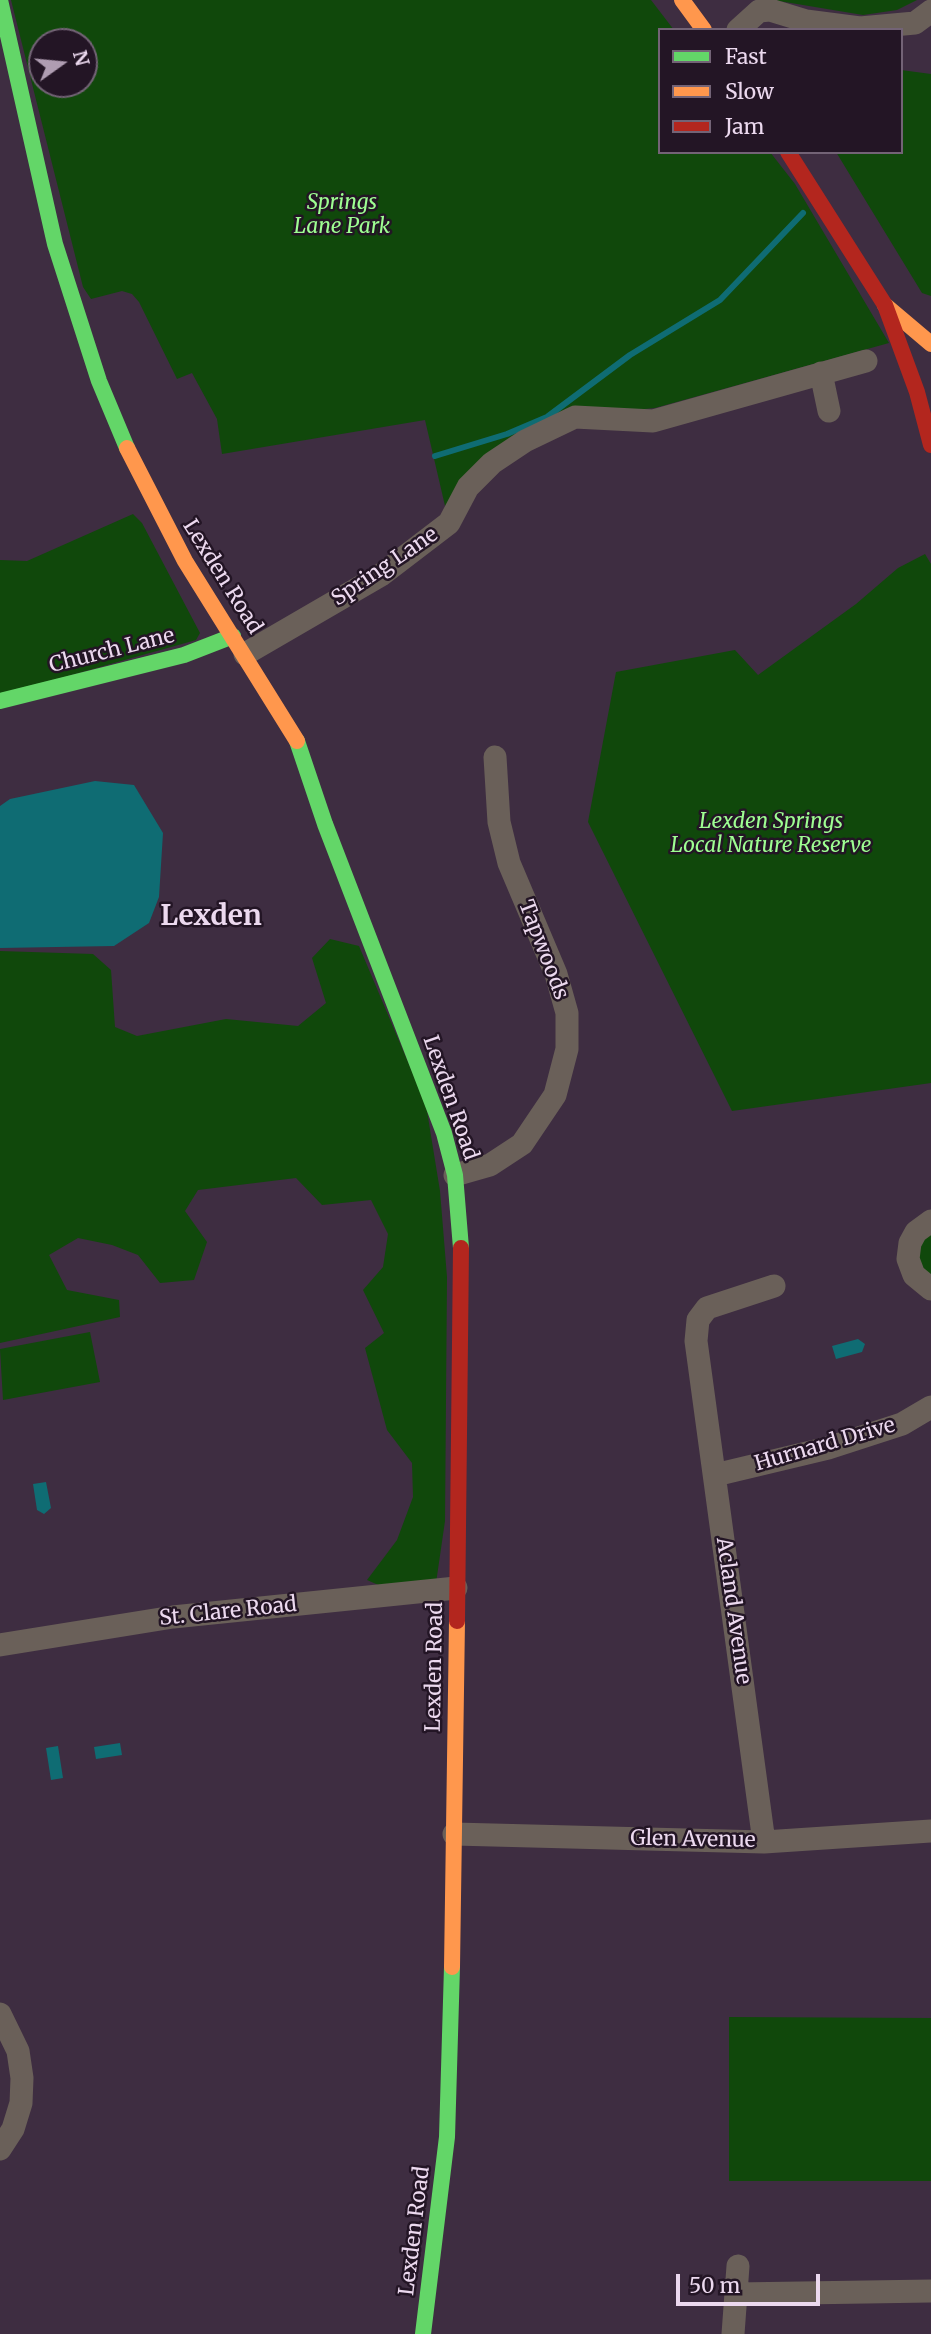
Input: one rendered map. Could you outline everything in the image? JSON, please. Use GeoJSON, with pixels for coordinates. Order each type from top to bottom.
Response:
{"type":"FeatureCollection","features":[{"type":"Feature","properties":{"kind":"main road","name":"Lexden Road"},"geometry":{"type":"LineString","coordinates":[[1,0],[51,231],[99,381],[154,505],[185,561],[293,733],[444,1133],[455,1175],[462,1259],[447,2137],[423,2334]]}},
{"type":"Feature","properties":{"kind":"main road"},"geometry":{"type":"LineString","coordinates":[[682,0],[703,28]]}},
{"type":"Feature","properties":{"kind":"main road"},"geometry":{"type":"LineString","coordinates":[[789,154],[885,305],[917,392],[931,446]]}},
{"type":"Feature","properties":{"kind":"main road"},"geometry":{"type":"LineString","coordinates":[[885,305],[931,344]]}},
{"type":"Feature","properties":{"kind":"main road","name":"Church Lane"},"geometry":{"type":"LineString","coordinates":[[0,701],[184,655],[239,645]]}},
{"type":"Feature","properties":{"kind":"street"},"geometry":{"type":"LineString","coordinates":[[740,28],[759,11],[770,10],[806,21],[860,28],[926,21]]}},
{"type":"Feature","properties":{"kind":"street","name":"Spring Lane"},"geometry":{"type":"LineString","coordinates":[[239,645],[381,575],[449,523],[467,487],[492,463],[525,441],[575,417],[653,421],[866,361]]}},
{"type":"Feature","properties":{"kind":"street"},"geometry":{"type":"LineString","coordinates":[[821,373],[829,411]]}},
{"type":"Feature","properties":{"kind":"street","name":"Tapwoods"},"geometry":{"type":"LineString","coordinates":[[455,1175],[489,1165],[522,1144],[555,1095],[567,1049],[567,1013],[555,974],[506,849],[499,822],[495,757]]}},
{"type":"Feature","properties":{"kind":"street"},"geometry":{"type":"LineString","coordinates":[[931,1221],[916,1233],[910,1242],[908,1259],[914,1275],[931,1289]]}},
{"type":"Feature","properties":{"kind":"street","name":"Acland Avenue"},"geometry":{"type":"LineString","coordinates":[[764,1842],[696,1341],[698,1320],[707,1308],[774,1286]]}},
{"type":"Feature","properties":{"kind":"street","name":"Hurnard Drive"},"geometry":{"type":"LineString","coordinates":[[715,1475],[828,1448],[901,1424],[931,1408]]}},
{"type":"Feature","properties":{"kind":"street","name":"St. Clare Road"},"geometry":{"type":"LineString","coordinates":[[0,1645],[173,1617],[456,1588]]}},
{"type":"Feature","properties":{"kind":"street","name":"Glen Avenue"},"geometry":{"type":"LineString","coordinates":[[454,1834],[764,1842],[931,1831]]}},
{"type":"Feature","properties":{"kind":"street"},"geometry":{"type":"LineString","coordinates":[[0,2014],[18,2051],[22,2078],[17,2116],[0,2149]]}},
{"type":"Feature","properties":{"kind":"street"},"geometry":{"type":"LineString","coordinates":[[733,2334],[738,2266]]}},
{"type":"Feature","properties":{"kind":"street"},"geometry":{"type":"LineString","coordinates":[[736,2294],[931,2291]]}},
{"type":"Feature","properties":{"kind":"green space","name":"Springs Lane Park"},"geometry":{"type":"Polygon","coordinates":[[[11,0],[651,0],[672,28],[658,28],[658,154],[772,154],[795,184],[889,343],[655,408],[583,415],[492,463],[449,523],[425,420],[222,454],[217,419],[192,373],[177,379],[139,302],[132,294],[122,291],[91,299],[83,287],[36,98],[98,98],[98,28],[28,28],[28,68],[11,0]]]}},
{"type":"Feature","properties":{"kind":"green space"},"geometry":{"type":"Polygon","coordinates":[[[773,0],[917,0],[897,10],[863,15],[773,0]]]}},
{"type":"Feature","properties":{"kind":"green space"},"geometry":{"type":"Polygon","coordinates":[[[903,70],[931,74],[931,296],[922,293],[837,154],[903,154],[903,70]]]}},
{"type":"Feature","properties":{"kind":"green space"},"geometry":{"type":"Polygon","coordinates":[[[133,514],[142,523],[200,633],[196,640],[0,695],[0,560],[27,561],[133,514]]]}},
{"type":"Feature","properties":{"kind":"green space","name":"Lexden Springs Local Nature Reserve"},"geometry":{"type":"Polygon","coordinates":[[[925,554],[931,564],[931,1083],[732,1111],[588,822],[616,672],[735,650],[758,675],[856,604],[898,568],[925,554]]]}},
{"type":"Feature","properties":{"kind":"green space"},"geometry":{"type":"Polygon","coordinates":[[[330,939],[359,946],[426,1105],[440,1191],[447,1277],[445,1521],[436,1583],[392,1591],[367,1580],[397,1540],[413,1497],[412,1463],[387,1430],[365,1348],[384,1333],[363,1290],[383,1267],[388,1234],[371,1200],[322,1205],[296,1178],[198,1190],[185,1211],[207,1242],[194,1280],[160,1283],[138,1255],[112,1245],[78,1238],[49,1255],[67,1290],[119,1300],[120,1317],[0,1343],[0,951],[93,954],[111,970],[115,1027],[137,1036],[226,1019],[298,1026],[326,1003],[312,958],[330,939]]]}},
{"type":"Feature","properties":{"kind":"green space"},"geometry":{"type":"Polygon","coordinates":[[[931,1228],[931,1283],[914,1255],[931,1228]]]}},
{"type":"Feature","properties":{"kind":"green space"},"geometry":{"type":"Polygon","coordinates":[[[90,1332],[100,1382],[3,1400],[0,1349],[90,1332]]]}},
{"type":"Feature","properties":{"kind":"green space"},"geometry":{"type":"Polygon","coordinates":[[[729,2017],[931,2018],[931,2181],[729,2181],[729,2017]]]}},
{"type":"Feature","properties":{"kind":"shaded area"},"geometry":{"type":"Polygon","coordinates":[[[95,781],[134,785],[163,833],[159,897],[149,923],[114,946],[0,948],[0,806],[10,799],[95,781]]]}},
{"type":"Feature","properties":{"kind":"shaded area"},"geometry":{"type":"Polygon","coordinates":[[[858,1339],[865,1344],[862,1352],[836,1359],[832,1346],[858,1339]]]}},
{"type":"Feature","properties":{"kind":"shaded area"},"geometry":{"type":"Polygon","coordinates":[[[46,1482],[51,1508],[44,1514],[37,1510],[33,1484],[46,1482]]]}},
{"type":"Feature","properties":{"kind":"shaded area"},"geometry":{"type":"Polygon","coordinates":[[[120,1743],[122,1755],[96,1759],[94,1747],[120,1743]]]}},
{"type":"Feature","properties":{"kind":"shaded area"},"geometry":{"type":"Polygon","coordinates":[[[58,1746],[63,1778],[51,1780],[46,1748],[58,1746]]]}},
{"type":"Feature","properties":{"kind":"waterway"},"geometry":{"type":"LineString","coordinates":[[435,456],[507,434],[547,417],[630,355],[720,300],[803,213]]}},
{"type":"Feature","properties":{"kind":"traffic: fast"},"geometry":{"type":"LineString","coordinates":[[0,0],[55,244],[99,381],[127,448]]}},
{"type":"Feature","properties":{"kind":"traffic: fast"},"geometry":{"type":"LineString","coordinates":[[0,701],[184,655],[233,636]]}},
{"type":"Feature","properties":{"kind":"traffic: fast"},"geometry":{"type":"LineString","coordinates":[[297,741],[325,824],[444,1133],[455,1175],[461,1248]]}},
{"type":"Feature","properties":{"kind":"traffic: fast"},"geometry":{"type":"LineString","coordinates":[[423,2334],[447,2137],[452,1967]]}},
{"type":"Feature","properties":{"kind":"traffic: slow"},"geometry":{"type":"LineString","coordinates":[[682,0],[703,28]]}},
{"type":"Feature","properties":{"kind":"traffic: slow"},"geometry":{"type":"LineString","coordinates":[[885,305],[931,344]]}},
{"type":"Feature","properties":{"kind":"traffic: slow"},"geometry":{"type":"LineString","coordinates":[[127,448],[185,561],[297,741]]}},
{"type":"Feature","properties":{"kind":"traffic: slow"},"geometry":{"type":"LineString","coordinates":[[452,1967],[457,1621]]}},
{"type":"Feature","properties":{"kind":"traffic: jam"},"geometry":{"type":"LineString","coordinates":[[789,154],[885,305],[917,392],[931,445]]}},
{"type":"Feature","properties":{"kind":"traffic: jam"},"geometry":{"type":"LineString","coordinates":[[457,1621],[461,1248]]}},
{"type":"Feature","properties":{"kind":"district","name":"Lexden"},"geometry":{"type":"Point","coordinates":[211,917]}}]}
